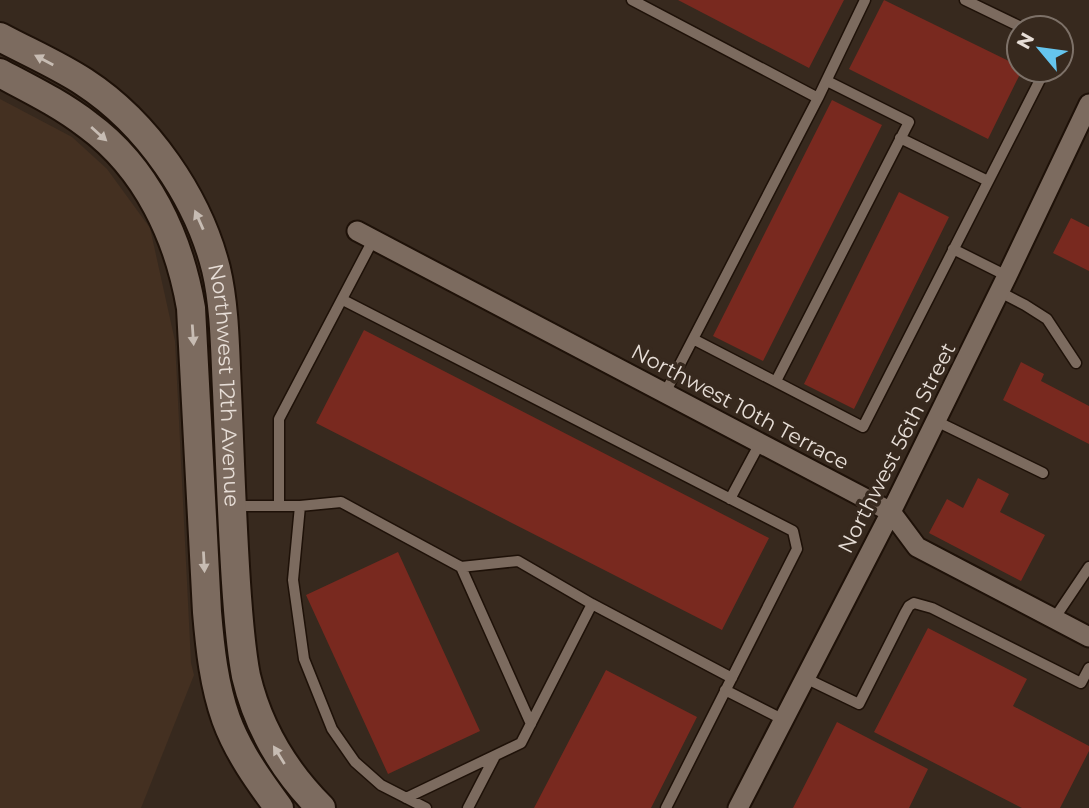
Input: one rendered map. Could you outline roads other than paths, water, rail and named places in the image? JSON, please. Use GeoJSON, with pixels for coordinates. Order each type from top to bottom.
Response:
{"type":"FeatureCollection","features":[{"type":"Feature","properties":{"kind":"street","name":"Northwest 12th Avenue"},"geometry":{"type":"LineString","coordinates":[[0,37],[85,83],[136,126],[178,180],[207,239],[221,305],[240,642],[246,677],[255,707],[270,740],[288,769],[321,808]]}},
{"type":"Feature","properties":{"kind":"street","name":"Northwest 12th Avenue"},"geometry":{"type":"LineString","coordinates":[[0,73],[66,109],[114,148],[151,195],[177,250],[191,308],[207,612],[216,685],[226,720],[242,754],[279,808]]}},
{"type":"Feature","properties":{"kind":"street","name":"Northwest 56th Street"},"geometry":{"type":"LineString","coordinates":[[738,808],[891,512],[1089,104]]}},
{"type":"Feature","properties":{"kind":"street","name":"Northwest 10th Terrace"},"geometry":{"type":"LineString","coordinates":[[365,236],[891,512],[917,547],[1089,637]]}},
{"type":"Feature","properties":{"kind":"street"},"geometry":{"type":"LineString","coordinates":[[201,505],[232,506]]}},
{"type":"Feature","properties":{"kind":"lane"},"geometry":{"type":"LineString","coordinates":[[632,0],[818,98]]}},
{"type":"Feature","properties":{"kind":"lane"},"geometry":{"type":"LineString","coordinates":[[665,393],[827,81],[865,0]]}},
{"type":"Feature","properties":{"kind":"lane"},"geometry":{"type":"LineString","coordinates":[[965,0],[1005,19]]}},
{"type":"Feature","properties":{"kind":"lane"},"geometry":{"type":"LineString","coordinates":[[776,381],[909,122],[827,81]]}},
{"type":"Feature","properties":{"kind":"lane"},"geometry":{"type":"LineString","coordinates":[[693,338],[863,426],[1038,84]]}},
{"type":"Feature","properties":{"kind":"lane"},"geometry":{"type":"LineString","coordinates":[[900,138],[988,181]]}},
{"type":"Feature","properties":{"kind":"lane"},"geometry":{"type":"LineString","coordinates":[[279,506],[279,419],[343,300],[365,236]]}},
{"type":"Feature","properties":{"kind":"lane"},"geometry":{"type":"LineString","coordinates":[[953,249],[1047,319],[1076,363]]}},
{"type":"Feature","properties":{"kind":"lane"},"geometry":{"type":"LineString","coordinates":[[343,300],[793,531],[797,549],[666,808]]}},
{"type":"Feature","properties":{"kind":"lane"},"geometry":{"type":"LineString","coordinates":[[936,421],[1043,473]]}},
{"type":"Feature","properties":{"kind":"lane"},"geometry":{"type":"LineString","coordinates":[[730,499],[760,443]]}},
{"type":"Feature","properties":{"kind":"lane"},"geometry":{"type":"LineString","coordinates":[[232,506],[300,506],[341,502],[461,567],[518,561],[592,604],[732,678]]}},
{"type":"Feature","properties":{"kind":"lane"},"geometry":{"type":"LineString","coordinates":[[300,506],[293,580],[304,659],[332,729],[355,762],[381,785],[426,808]]}},
{"type":"Feature","properties":{"kind":"lane"},"geometry":{"type":"LineString","coordinates":[[461,567],[531,724]]}},
{"type":"Feature","properties":{"kind":"lane"},"geometry":{"type":"LineString","coordinates":[[1054,619],[1089,567]]}},
{"type":"Feature","properties":{"kind":"lane"},"geometry":{"type":"LineString","coordinates":[[805,678],[859,704],[905,613],[914,603],[932,608],[1081,683],[1089,668]]}},
{"type":"Feature","properties":{"kind":"lane"},"geometry":{"type":"LineString","coordinates":[[406,798],[522,743],[592,604]]}},
{"type":"Feature","properties":{"kind":"lane"},"geometry":{"type":"LineString","coordinates":[[725,690],[784,720]]}},
{"type":"Feature","properties":{"kind":"lane"},"geometry":{"type":"LineString","coordinates":[[468,808],[496,755]]}}]}
